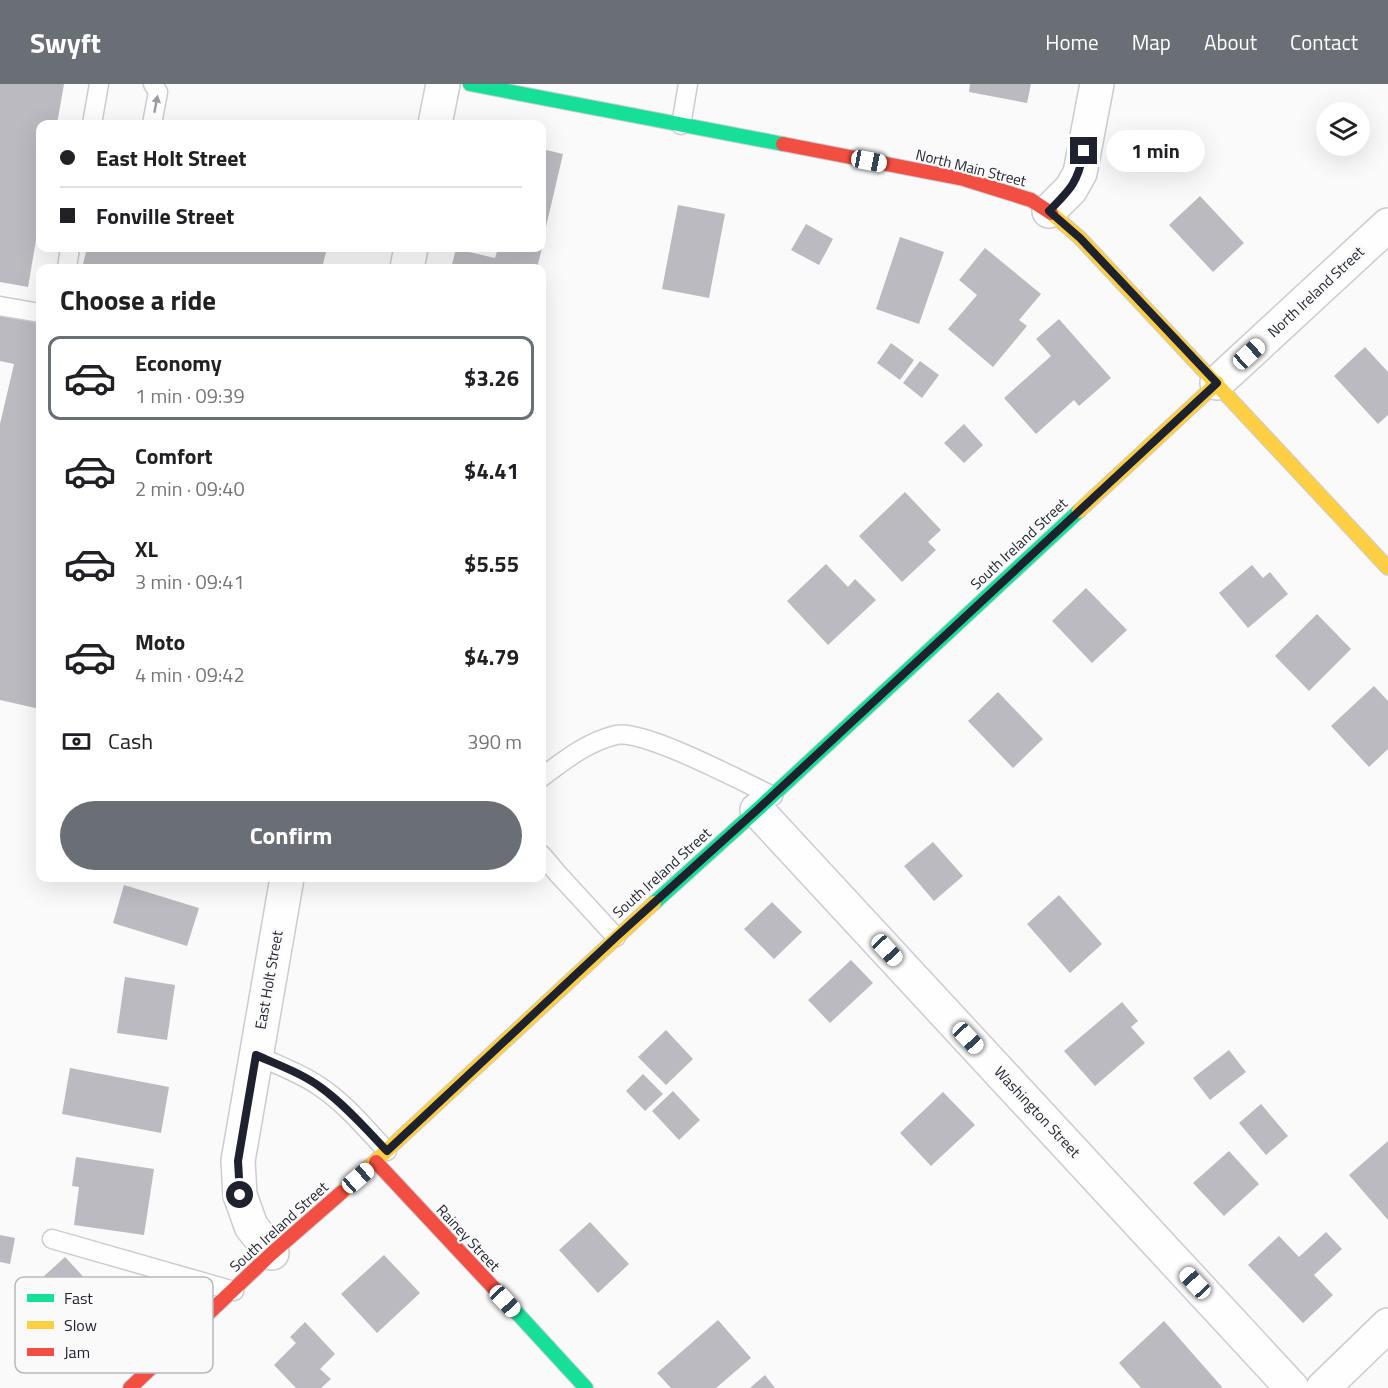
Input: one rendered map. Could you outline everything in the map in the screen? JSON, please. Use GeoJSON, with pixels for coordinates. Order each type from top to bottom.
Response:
{"type":"FeatureCollection","features":[{"type":"Feature","properties":{"kind":"street"},"geometry":{"type":"LineString","coordinates":[[436,120],[443,84]]}},
{"type":"Feature","properties":{"kind":"street","name":"North Main Street"},"geometry":{"type":"LineString","coordinates":[[470,84],[964,179],[1031,200],[1049,211],[1080,238],[1388,568]]}},
{"type":"Feature","properties":{"kind":"street"},"geometry":{"type":"LineString","coordinates":[[1049,211],[1071,189],[1080,173],[1097,84]]}},
{"type":"Feature","properties":{"kind":"street","name":"North Ireland Street"},"geometry":{"type":"LineString","coordinates":[[1217,383],[1388,225]]}},
{"type":"Feature","properties":{"kind":"street","name":"South Ireland Street"},"geometry":{"type":"LineString","coordinates":[[213,1311],[272,1254],[382,1157],[616,937],[765,803],[1217,383]]}},
{"type":"Feature","properties":{"kind":"street","name":"Washington Street"},"geometry":{"type":"LineString","coordinates":[[765,803],[1293,1388]]}},
{"type":"Feature","properties":{"kind":"street","name":"East Holt Street"},"geometry":{"type":"LineString","coordinates":[[272,1254],[251,1226],[240,1195],[238,1161],[286,882]]}},
{"type":"Feature","properties":{"kind":"street","name":"Rainey Street"},"geometry":{"type":"LineString","coordinates":[[382,1157],[586,1388]]}},
{"type":"Feature","properties":{"kind":"street"},"geometry":{"type":"LineString","coordinates":[[1323,1388],[1388,1325]]}},
{"type":"Feature","properties":{"kind":"street","name":"South Ireland Street"},"geometry":{"type":"LineString","coordinates":[[130,1388],[146,1373]]}},
{"type":"Feature","properties":{"kind":"lane"},"geometry":{"type":"LineString","coordinates":[[93,120],[99,84]]}},
{"type":"Feature","properties":{"kind":"lane"},"geometry":{"type":"LineString","coordinates":[[153,84],[158,92],[153,120]]}},
{"type":"Feature","properties":{"kind":"lane"},"geometry":{"type":"LineString","coordinates":[[681,124],[688,84]]}},
{"type":"Feature","properties":{"kind":"lane"},"geometry":{"type":"LineString","coordinates":[[0,306],[36,312]]}},
{"type":"Feature","properties":{"kind":"lane"},"geometry":{"type":"LineString","coordinates":[[546,774],[586,745],[619,734],[652,739],[765,803]]}},
{"type":"Feature","properties":{"kind":"lane"},"geometry":{"type":"LineString","coordinates":[[546,859],[616,937]]}},
{"type":"Feature","properties":{"kind":"lane"},"geometry":{"type":"LineString","coordinates":[[256,1055],[305,1077],[322,1088],[341,1104],[382,1157]]}},
{"type":"Feature","properties":{"kind":"lane"},"geometry":{"type":"LineString","coordinates":[[52,1239],[185,1277]]}},
{"type":"Feature","properties":{"kind":"lane"},"geometry":{"type":"LineString","coordinates":[[213,1285],[234,1291]]}},
{"type":"Feature","properties":{"kind":"building"},"geometry":{"type":"Polygon","coordinates":[[[0,84],[64,84],[58,120],[36,120],[36,240],[28,287],[0,282],[0,84]]]}},
{"type":"Feature","properties":{"kind":"building"},"geometry":{"type":"Polygon","coordinates":[[[970,84],[1031,84],[1027,103],[969,92],[970,84]]]}},
{"type":"Feature","properties":{"kind":"building"},"geometry":{"type":"Polygon","coordinates":[[[546,150],[563,154],[546,227],[546,150]]]}},
{"type":"Feature","properties":{"kind":"building"},"geometry":{"type":"Polygon","coordinates":[[[1200,196],[1244,243],[1213,272],[1169,225],[1200,196]]]}},
{"type":"Feature","properties":{"kind":"building"},"geometry":{"type":"Polygon","coordinates":[[[678,205],[725,214],[709,298],[662,289],[678,205]]]}},
{"type":"Feature","properties":{"kind":"building"},"geometry":{"type":"Polygon","coordinates":[[[806,224],[833,239],[819,265],[791,250],[806,224]]]}},
{"type":"Feature","properties":{"kind":"building"},"geometry":{"type":"Polygon","coordinates":[[[900,237],[944,252],[919,324],[876,309],[900,237]]]}},
{"type":"Feature","properties":{"kind":"building"},"geometry":{"type":"Polygon","coordinates":[[[985,248],[1041,294],[1019,320],[1027,326],[993,367],[948,329],[977,295],[959,280],[985,248]]]}},
{"type":"Feature","properties":{"kind":"building"},"geometry":{"type":"Polygon","coordinates":[[[86,252],[326,252],[323,264],[83,264],[86,252]]]}},
{"type":"Feature","properties":{"kind":"building"},"geometry":{"type":"Polygon","coordinates":[[[455,252],[469,252],[495,258],[497,252],[541,252],[538,264],[452,264],[455,252]]]}},
{"type":"Feature","properties":{"kind":"building"},"geometry":{"type":"Polygon","coordinates":[[[0,308],[36,315],[36,708],[0,700],[0,424],[14,364],[0,361],[0,308]]]}},
{"type":"Feature","properties":{"kind":"building"},"geometry":{"type":"Polygon","coordinates":[[[1059,319],[1111,378],[1079,406],[1074,400],[1036,434],[1004,398],[1051,356],[1036,339],[1059,319]]]}},
{"type":"Feature","properties":{"kind":"building"},"geometry":{"type":"Polygon","coordinates":[[[891,343],[914,360],[900,380],[877,363],[891,343]]]}},
{"type":"Feature","properties":{"kind":"building"},"geometry":{"type":"Polygon","coordinates":[[[1365,347],[1388,372],[1388,415],[1378,424],[1334,376],[1365,347]]]}},
{"type":"Feature","properties":{"kind":"building"},"geometry":{"type":"Polygon","coordinates":[[[920,361],[939,375],[922,398],[903,383],[920,361]]]}},
{"type":"Feature","properties":{"kind":"building"},"geometry":{"type":"Polygon","coordinates":[[[964,424],[983,445],[964,463],[944,443],[964,424]]]}},
{"type":"Feature","properties":{"kind":"building"},"geometry":{"type":"Polygon","coordinates":[[[905,492],[941,530],[928,542],[936,550],[902,582],[859,536],[905,492]]]}},
{"type":"Feature","properties":{"kind":"building"},"geometry":{"type":"Polygon","coordinates":[[[826,564],[848,587],[855,579],[876,600],[828,645],[787,601],[826,564]]]}},
{"type":"Feature","properties":{"kind":"building"},"geometry":{"type":"Polygon","coordinates":[[[1252,565],[1263,578],[1270,572],[1288,594],[1248,628],[1219,593],[1252,565]]]}},
{"type":"Feature","properties":{"kind":"building"},"geometry":{"type":"Polygon","coordinates":[[[1086,588],[1127,630],[1092,663],[1052,621],[1086,588]]]}},
{"type":"Feature","properties":{"kind":"building"},"geometry":{"type":"Polygon","coordinates":[[[1317,614],[1351,649],[1309,691],[1275,656],[1317,614]]]}},
{"type":"Feature","properties":{"kind":"building"},"geometry":{"type":"Polygon","coordinates":[[[1374,686],[1388,701],[1388,749],[1369,767],[1331,726],[1374,686]]]}},
{"type":"Feature","properties":{"kind":"building"},"geometry":{"type":"Polygon","coordinates":[[[998,692],[1043,739],[1013,768],[968,721],[998,692]]]}},
{"type":"Feature","properties":{"kind":"building"},"geometry":{"type":"Polygon","coordinates":[[[933,842],[963,876],[934,901],[904,866],[933,842]]]}},
{"type":"Feature","properties":{"kind":"building"},"geometry":{"type":"Polygon","coordinates":[[[124,885],[199,908],[187,946],[113,923],[124,885]]]}},
{"type":"Feature","properties":{"kind":"building"},"geometry":{"type":"Polygon","coordinates":[[[1059,895],[1102,944],[1070,973],[1027,924],[1059,895]]]}},
{"type":"Feature","properties":{"kind":"building"},"geometry":{"type":"Polygon","coordinates":[[[772,902],[802,932],[774,959],[744,929],[772,902]]]}},
{"type":"Feature","properties":{"kind":"building"},"geometry":{"type":"Polygon","coordinates":[[[851,960],[873,983],[830,1023],[808,1000],[851,960]]]}},
{"type":"Feature","properties":{"kind":"building"},"geometry":{"type":"Polygon","coordinates":[[[125,977],[175,985],[167,1040],[117,1033],[125,977]]]}},
{"type":"Feature","properties":{"kind":"building"},"geometry":{"type":"Polygon","coordinates":[[[1122,1002],[1138,1021],[1131,1027],[1145,1043],[1095,1086],[1064,1051],[1122,1002]]]}},
{"type":"Feature","properties":{"kind":"building"},"geometry":{"type":"Polygon","coordinates":[[[666,1030],[693,1059],[666,1085],[638,1057],[666,1030]]]}},
{"type":"Feature","properties":{"kind":"building"},"geometry":{"type":"Polygon","coordinates":[[[1229,1050],[1246,1072],[1210,1100],[1193,1078],[1229,1050]]]}},
{"type":"Feature","properties":{"kind":"building"},"geometry":{"type":"Polygon","coordinates":[[[70,1068],[169,1087],[161,1133],[62,1114],[70,1068]]]}},
{"type":"Feature","properties":{"kind":"building"},"geometry":{"type":"Polygon","coordinates":[[[643,1074],[663,1094],[645,1111],[626,1091],[643,1074]]]}},
{"type":"Feature","properties":{"kind":"building"},"geometry":{"type":"Polygon","coordinates":[[[673,1091],[700,1120],[679,1140],[652,1111],[673,1091]]]}},
{"type":"Feature","properties":{"kind":"building"},"geometry":{"type":"Polygon","coordinates":[[[943,1092],[975,1125],[931,1166],[900,1133],[943,1092]]]}},
{"type":"Feature","properties":{"kind":"building"},"geometry":{"type":"Polygon","coordinates":[[[1261,1104],[1288,1136],[1266,1155],[1239,1123],[1261,1104]]]}},
{"type":"Feature","properties":{"kind":"building"},"geometry":{"type":"Polygon","coordinates":[[[1388,1141],[1388,1220],[1349,1175],[1388,1141]]]}},
{"type":"Feature","properties":{"kind":"building"},"geometry":{"type":"Polygon","coordinates":[[[1229,1151],[1259,1184],[1224,1216],[1193,1183],[1229,1151]]]}},
{"type":"Feature","properties":{"kind":"building"},"geometry":{"type":"Polygon","coordinates":[[[76,1157],[154,1169],[144,1235],[74,1225],[79,1187],[72,1186],[76,1157]]]}},
{"type":"Feature","properties":{"kind":"building"},"geometry":{"type":"Polygon","coordinates":[[[590,1222],[629,1264],[598,1293],[559,1250],[590,1222]]]}},
{"type":"Feature","properties":{"kind":"building"},"geometry":{"type":"Polygon","coordinates":[[[1326,1232],[1342,1249],[1314,1275],[1333,1295],[1303,1323],[1248,1265],[1279,1236],[1299,1257],[1326,1232]]]}},
{"type":"Feature","properties":{"kind":"building"},"geometry":{"type":"Polygon","coordinates":[[[0,1235],[15,1238],[10,1264],[0,1262],[0,1235]]]}},
{"type":"Feature","properties":{"kind":"building"},"geometry":{"type":"Polygon","coordinates":[[[384,1255],[420,1293],[377,1333],[341,1294],[384,1255]]]}},
{"type":"Feature","properties":{"kind":"building"},"geometry":{"type":"Polygon","coordinates":[[[65,1257],[84,1277],[43,1277],[65,1257]]]}},
{"type":"Feature","properties":{"kind":"building"},"geometry":{"type":"Polygon","coordinates":[[[718,1320],[751,1358],[716,1388],[671,1388],[657,1373],[718,1320]]]}},
{"type":"Feature","properties":{"kind":"building"},"geometry":{"type":"Polygon","coordinates":[[[1164,1321],[1221,1388],[1141,1388],[1119,1363],[1164,1321]]]}},
{"type":"Feature","properties":{"kind":"building"},"geometry":{"type":"Polygon","coordinates":[[[305,1322],[335,1354],[320,1369],[331,1379],[321,1388],[296,1388],[274,1365],[296,1343],[290,1337],[305,1322]]]}},
{"type":"Feature","properties":{"kind":"building"},"geometry":{"type":"Polygon","coordinates":[[[765,1375],[775,1388],[750,1388],[765,1375]]]}},
{"type":"Feature","properties":{"kind":"traffic: fast"},"geometry":{"type":"LineString","coordinates":[[470,84],[783,144]]}},
{"type":"Feature","properties":{"kind":"traffic: fast"},"geometry":{"type":"LineString","coordinates":[[654,903],[1079,511]]}},
{"type":"Feature","properties":{"kind":"traffic: fast"},"geometry":{"type":"LineString","coordinates":[[505,1300],[586,1388]]}},
{"type":"Feature","properties":{"kind":"traffic: slow"},"geometry":{"type":"LineString","coordinates":[[1051,213],[1080,238],[1388,568]]}},
{"type":"Feature","properties":{"kind":"traffic: slow"},"geometry":{"type":"LineString","coordinates":[[1079,511],[1217,383]]}},
{"type":"Feature","properties":{"kind":"traffic: slow"},"geometry":{"type":"LineString","coordinates":[[342,1192],[654,903]]}},
{"type":"Feature","properties":{"kind":"traffic: jam"},"geometry":{"type":"LineString","coordinates":[[783,144],[964,179],[1031,200],[1051,213]]}},
{"type":"Feature","properties":{"kind":"traffic: jam"},"geometry":{"type":"LineString","coordinates":[[376,1162],[505,1300]]}},
{"type":"Feature","properties":{"kind":"traffic: jam"},"geometry":{"type":"LineString","coordinates":[[213,1309],[272,1253],[342,1192]]}},
{"type":"Feature","properties":{"kind":"traffic: jam"},"geometry":{"type":"LineString","coordinates":[[130,1388],[146,1373]]}},
{"type":"Feature","properties":{"kind":"route"},"geometry":{"type":"LineString","coordinates":[[240,1195],[238,1161],[256,1055],[305,1077],[322,1088],[387,1151],[1217,383],[1080,238],[1049,211],[1071,189],[1080,173],[1084,151]]}}]}
